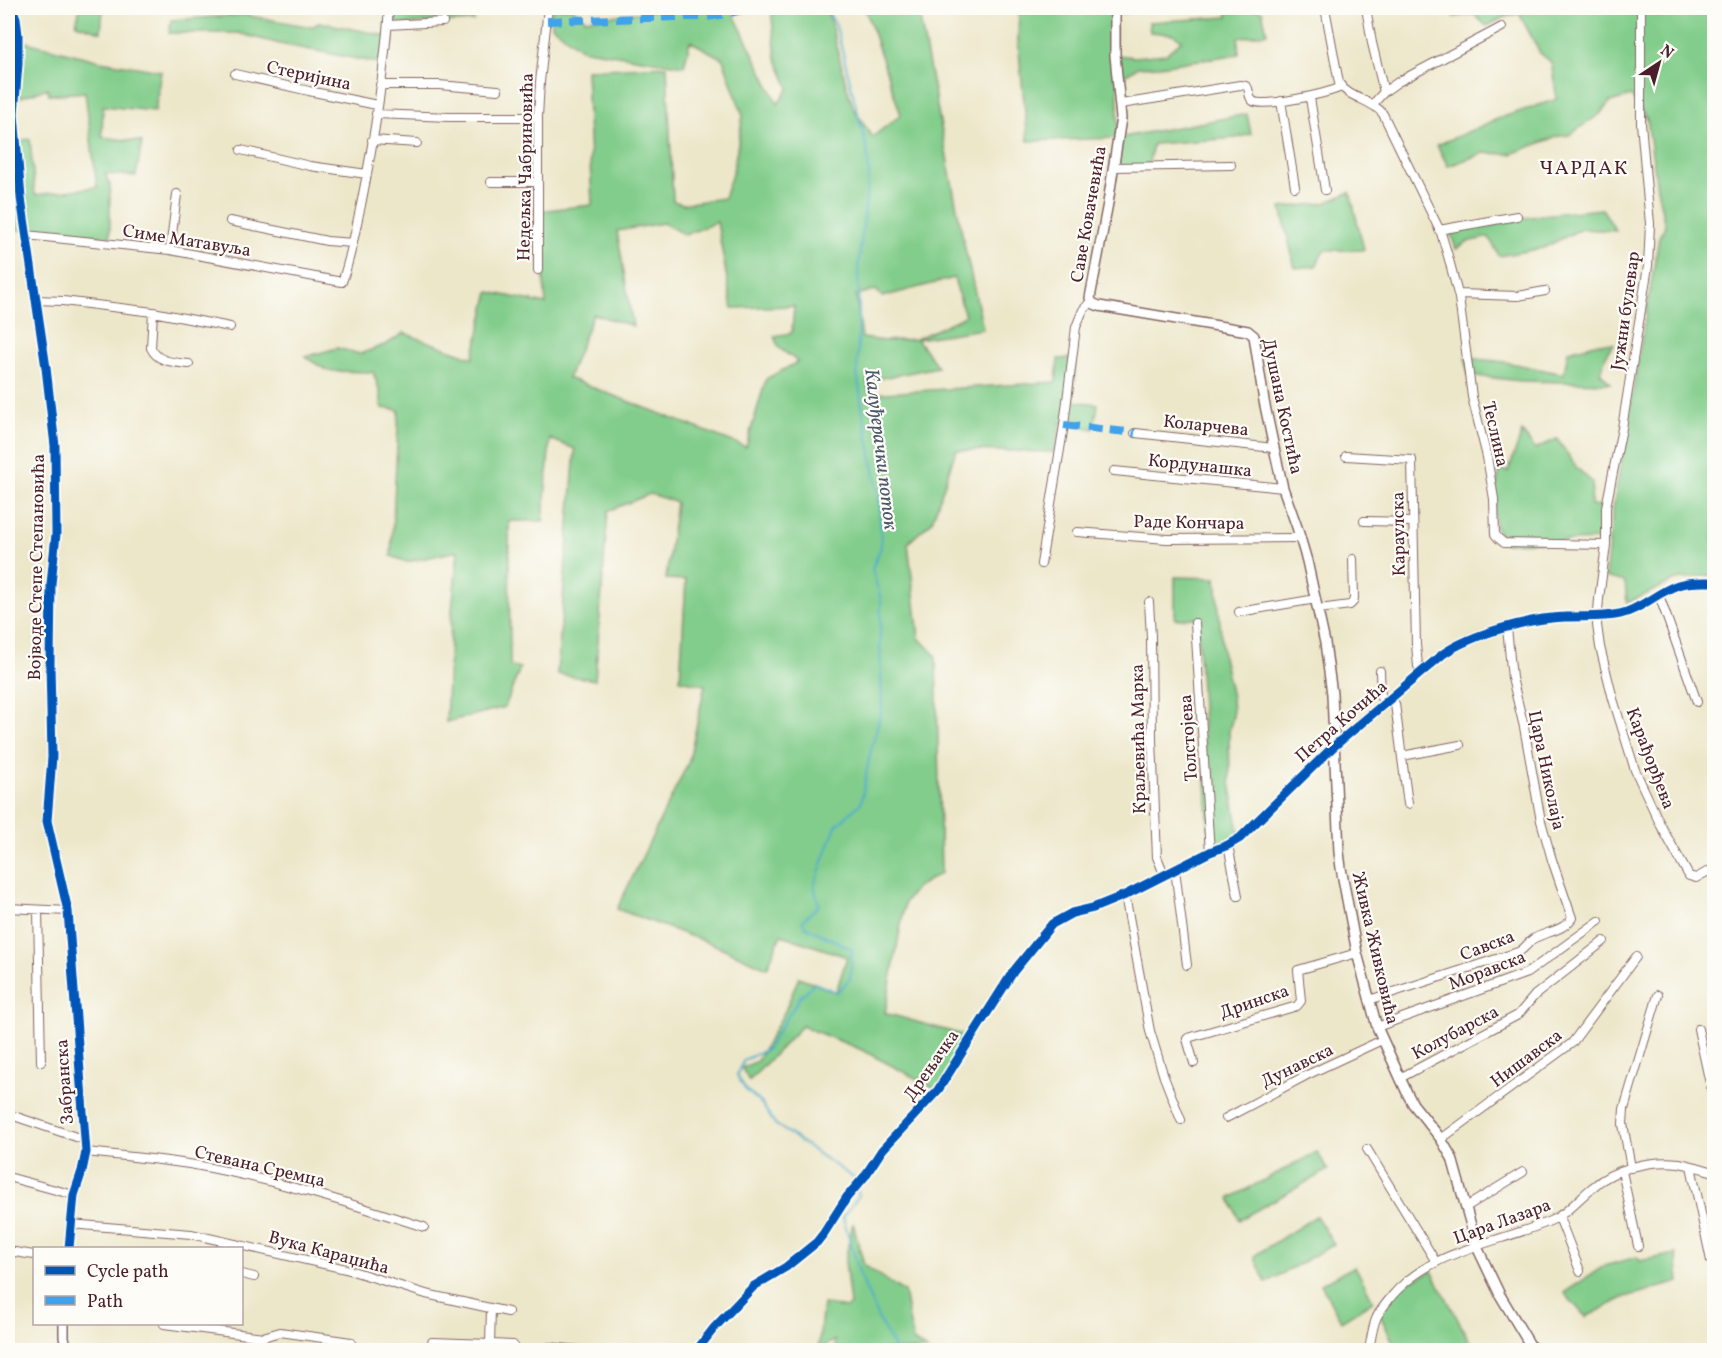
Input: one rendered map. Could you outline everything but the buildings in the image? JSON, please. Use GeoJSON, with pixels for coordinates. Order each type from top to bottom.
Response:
{"type":"FeatureCollection","features":[{"type":"Feature","properties":{"kind":"street","name":"Војводе Степе Степановића"},"geometry":{"type":"LineString","coordinates":[[12,8],[18,35],[15,141],[26,236],[52,414],[56,495],[51,606],[52,757],[47,820],[68,911]]}},
{"type":"Feature","properties":{"kind":"street"},"geometry":{"type":"LineString","coordinates":[[230,221],[306,237],[352,243],[367,174],[381,85],[389,8]]}},
{"type":"Feature","properties":{"kind":"street","name":"Недељка Чабриновића"},"geometry":{"type":"LineString","coordinates":[[538,270],[538,117],[548,8]]}},
{"type":"Feature","properties":{"kind":"street","name":"Саве Ковачевића"},"geometry":{"type":"LineString","coordinates":[[1041,564],[1064,425],[1076,327],[1083,310],[1091,301],[1090,296],[1098,262],[1122,118],[1115,55],[1115,8]]}},
{"type":"Feature","properties":{"kind":"street"},"geometry":{"type":"LineString","coordinates":[[1121,104],[1245,85],[1248,87],[1251,98],[1257,102],[1310,98],[1341,87],[1337,78],[1325,8]]}},
{"type":"Feature","properties":{"kind":"street"},"geometry":{"type":"LineString","coordinates":[[1366,8],[1384,92]]}},
{"type":"Feature","properties":{"kind":"street","name":"Јужни булевар"},"geometry":{"type":"LineString","coordinates":[[1597,617],[1606,545],[1606,507],[1622,428],[1650,242],[1641,123],[1641,8]]}},
{"type":"Feature","properties":{"kind":"street"},"geometry":{"type":"LineString","coordinates":[[388,25],[443,22]]}},
{"type":"Feature","properties":{"kind":"street"},"geometry":{"type":"LineString","coordinates":[[1373,104],[1398,82],[1502,27]]}},
{"type":"Feature","properties":{"kind":"street","name":"Стеријина"},"geometry":{"type":"LineString","coordinates":[[235,74],[377,105]]}},
{"type":"Feature","properties":{"kind":"street"},"geometry":{"type":"LineString","coordinates":[[381,85],[498,90]]}},
{"type":"Feature","properties":{"kind":"street","name":"Теслина"},"geometry":{"type":"LineString","coordinates":[[1341,87],[1373,104],[1389,124],[1439,230],[1448,256],[1458,294],[1468,375],[1487,457],[1494,499],[1495,534],[1504,543],[1606,545]]}},
{"type":"Feature","properties":{"kind":"street"},"geometry":{"type":"LineString","coordinates":[[1310,98],[1325,190]]}},
{"type":"Feature","properties":{"kind":"street"},"geometry":{"type":"LineString","coordinates":[[1281,101],[1295,187]]}},
{"type":"Feature","properties":{"kind":"street"},"geometry":{"type":"LineString","coordinates":[[376,114],[538,117]]}},
{"type":"Feature","properties":{"kind":"street"},"geometry":{"type":"LineString","coordinates":[[372,140],[417,143]]}},
{"type":"Feature","properties":{"kind":"street"},"geometry":{"type":"LineString","coordinates":[[241,150],[310,166],[367,174]]}},
{"type":"Feature","properties":{"kind":"street"},"geometry":{"type":"LineString","coordinates":[[1114,167],[1231,165]]}},
{"type":"Feature","properties":{"kind":"street"},"geometry":{"type":"LineString","coordinates":[[492,182],[537,182]]}},
{"type":"Feature","properties":{"kind":"street"},"geometry":{"type":"LineString","coordinates":[[171,250],[177,194]]}},
{"type":"Feature","properties":{"kind":"street"},"geometry":{"type":"LineString","coordinates":[[1439,230],[1517,216]]}},
{"type":"Feature","properties":{"kind":"street","name":"Симе Матавуља"},"geometry":{"type":"LineString","coordinates":[[26,236],[171,250],[342,282],[349,262],[352,243]]}},
{"type":"Feature","properties":{"kind":"street"},"geometry":{"type":"LineString","coordinates":[[1458,294],[1518,296],[1545,291]]}},
{"type":"Feature","properties":{"kind":"street"},"geometry":{"type":"LineString","coordinates":[[36,300],[153,312],[230,327]]}},
{"type":"Feature","properties":{"kind":"street","name":"Душана Костића"},"geometry":{"type":"LineString","coordinates":[[1091,301],[1100,306],[1248,331],[1254,336],[1264,401],[1283,488],[1301,538],[1317,604],[1332,694],[1333,747]]}},
{"type":"Feature","properties":{"kind":"street"},"geometry":{"type":"LineString","coordinates":[[153,312],[151,348],[153,352],[161,359],[189,364]]}},
{"type":"Feature","properties":{"kind":"street","name":"Коларчева"},"geometry":{"type":"LineString","coordinates":[[1135,433],[1274,448]]}},
{"type":"Feature","properties":{"kind":"street","name":"Караулска"},"geometry":{"type":"LineString","coordinates":[[1346,456],[1412,460],[1416,645],[1418,666],[1422,672]]}},
{"type":"Feature","properties":{"kind":"street","name":"Кордунашка"},"geometry":{"type":"LineString","coordinates":[[1114,471],[1283,488]]}},
{"type":"Feature","properties":{"kind":"street"},"geometry":{"type":"LineString","coordinates":[[1364,521],[1413,522]]}},
{"type":"Feature","properties":{"kind":"street","name":"Раде Кончара"},"geometry":{"type":"LineString","coordinates":[[1077,532],[1167,539],[1301,538]]}},
{"type":"Feature","properties":{"kind":"street"},"geometry":{"type":"LineString","coordinates":[[1239,612],[1317,604],[1350,605],[1354,598],[1353,559]]}},
{"type":"Feature","properties":{"kind":"street","name":"Петра Кочића"},"geometry":{"type":"LineString","coordinates":[[1022,960],[1058,919],[1125,894],[1228,845],[1252,826],[1333,747],[1443,654],[1461,643],[1481,635],[1535,621],[1563,617],[1597,617],[1630,611],[1684,583],[1714,582]]}},
{"type":"Feature","properties":{"kind":"street"},"geometry":{"type":"LineString","coordinates":[[1659,595],[1697,702]]}},
{"type":"Feature","properties":{"kind":"street","name":"Краљевића Марка"},"geometry":{"type":"LineString","coordinates":[[1149,602],[1157,857],[1164,874]]}},
{"type":"Feature","properties":{"kind":"street","name":"Карађорђева"},"geometry":{"type":"LineString","coordinates":[[1597,617],[1600,647],[1619,722],[1635,770],[1649,801],[1672,848],[1689,876],[1696,878],[1714,868]]}},
{"type":"Feature","properties":{"kind":"street","name":"Толстојева"},"geometry":{"type":"LineString","coordinates":[[1195,622],[1210,852]]}},
{"type":"Feature","properties":{"kind":"street","name":"Цара Николаја"},"geometry":{"type":"LineString","coordinates":[[1507,628],[1512,678],[1551,861],[1572,916]]}},
{"type":"Feature","properties":{"kind":"street"},"geometry":{"type":"LineString","coordinates":[[1380,671],[1381,698],[1384,704]]}},
{"type":"Feature","properties":{"kind":"street"},"geometry":{"type":"LineString","coordinates":[[1392,698],[1395,704],[1408,804]]}},
{"type":"Feature","properties":{"kind":"street"},"geometry":{"type":"LineString","coordinates":[[1402,756],[1460,745]]}},
{"type":"Feature","properties":{"kind":"street","name":"Живка Живковића"},"geometry":{"type":"LineString","coordinates":[[1333,747],[1341,868],[1358,953],[1377,1027],[1413,1104],[1441,1138],[1452,1158],[1477,1246],[1500,1295],[1533,1350]]}},
{"type":"Feature","properties":{"kind":"street"},"geometry":{"type":"LineString","coordinates":[[1228,845],[1238,897]]}},
{"type":"Feature","properties":{"kind":"street"},"geometry":{"type":"LineString","coordinates":[[1174,869],[1187,965]]}},
{"type":"Feature","properties":{"kind":"street"},"geometry":{"type":"LineString","coordinates":[[1125,894],[1150,1031],[1164,1077],[1181,1120]]}},
{"type":"Feature","properties":{"kind":"street"},"geometry":{"type":"LineString","coordinates":[[8,908],[68,911]]}},
{"type":"Feature","properties":{"kind":"street"},"geometry":{"type":"LineString","coordinates":[[38,910],[41,1062]]}},
{"type":"Feature","properties":{"kind":"street","name":"Забранска"},"geometry":{"type":"LineString","coordinates":[[68,911],[86,1152],[74,1195],[69,1247]]}},
{"type":"Feature","properties":{"kind":"street","name":"Савска"},"geometry":{"type":"LineString","coordinates":[[1369,1000],[1523,950],[1534,939],[1567,924],[1572,916]]}},
{"type":"Feature","properties":{"kind":"street","name":"Моравска"},"geometry":{"type":"LineString","coordinates":[[1377,1027],[1527,973],[1599,921]]}},
{"type":"Feature","properties":{"kind":"street","name":"Колубарска"},"geometry":{"type":"LineString","coordinates":[[1400,1078],[1518,1015],[1534,995],[1604,941]]}},
{"type":"Feature","properties":{"kind":"street","name":"Дринска"},"geometry":{"type":"LineString","coordinates":[[1194,1063],[1188,1038],[1297,1006],[1301,1001],[1298,970],[1358,953]]}},
{"type":"Feature","properties":{"kind":"street","name":"Нишавска"},"geometry":{"type":"LineString","coordinates":[[1441,1138],[1572,1043],[1636,957]]}},
{"type":"Feature","properties":{"kind":"street","name":"Дрењачка"},"geometry":{"type":"LineString","coordinates":[[697,1350],[714,1328],[754,1286],[786,1267],[817,1242],[882,1150],[938,1090],[1022,960]]}},
{"type":"Feature","properties":{"kind":"street"},"geometry":{"type":"LineString","coordinates":[[1638,1246],[1627,1169],[1623,1116],[1658,995]]}},
{"type":"Feature","properties":{"kind":"street"},"geometry":{"type":"LineString","coordinates":[[1698,1029],[1714,1102]]}},
{"type":"Feature","properties":{"kind":"street","name":"Дунавска"},"geometry":{"type":"LineString","coordinates":[[1226,1118],[1307,1075],[1382,1040]]}},
{"type":"Feature","properties":{"kind":"street"},"geometry":{"type":"LineString","coordinates":[[8,1114],[85,1140]]}},
{"type":"Feature","properties":{"kind":"street"},"geometry":{"type":"LineString","coordinates":[[1366,1149],[1436,1262]]}},
{"type":"Feature","properties":{"kind":"street","name":"Стевана Сремца"},"geometry":{"type":"LineString","coordinates":[[86,1152],[195,1165],[248,1176],[341,1201],[424,1227]]}},
{"type":"Feature","properties":{"kind":"street","name":"Цара Лазара"},"geometry":{"type":"LineString","coordinates":[[1369,1350],[1375,1319],[1382,1309],[1401,1286],[1436,1262],[1464,1249],[1529,1230],[1559,1217],[1600,1181],[1627,1169],[1664,1162],[1714,1172]]}},
{"type":"Feature","properties":{"kind":"street"},"geometry":{"type":"LineString","coordinates":[[1691,1166],[1711,1261]]}},
{"type":"Feature","properties":{"kind":"street"},"geometry":{"type":"LineString","coordinates":[[1466,1207],[1523,1172]]}},
{"type":"Feature","properties":{"kind":"street"},"geometry":{"type":"LineString","coordinates":[[8,1177],[74,1195]]}},
{"type":"Feature","properties":{"kind":"street"},"geometry":{"type":"LineString","coordinates":[[1559,1217],[1580,1271]]}},
{"type":"Feature","properties":{"kind":"street","name":"Вука Караџића"},"geometry":{"type":"LineString","coordinates":[[70,1224],[191,1234],[346,1269],[426,1294],[507,1312]]}},
{"type":"Feature","properties":{"kind":"street"},"geometry":{"type":"LineString","coordinates":[[8,1251],[33,1256]]}},
{"type":"Feature","properties":{"kind":"street"},"geometry":{"type":"LineString","coordinates":[[243,1274],[254,1277]]}},
{"type":"Feature","properties":{"kind":"street"},"geometry":{"type":"LineString","coordinates":[[490,1344],[491,1309]]}},
{"type":"Feature","properties":{"kind":"street"},"geometry":{"type":"LineString","coordinates":[[63,1325],[67,1350]]}},
{"type":"Feature","properties":{"kind":"street"},"geometry":{"type":"LineString","coordinates":[[178,1325],[263,1337],[280,1332],[351,1342]]}},
{"type":"Feature","properties":{"kind":"street"},"geometry":{"type":"LineString","coordinates":[[432,1342],[513,1345]]}},
{"type":"Feature","properties":{"kind":"street"},"geometry":{"type":"LineString","coordinates":[[549,1347],[581,1350]]}},
{"type":"Feature","properties":{"kind":"green space"},"geometry":{"type":"Polygon","coordinates":[[[80,8],[103,8],[101,32],[76,24],[80,8]]]}},
{"type":"Feature","properties":{"kind":"green space"},"geometry":{"type":"Polygon","coordinates":[[[389,8],[474,8],[474,21],[388,25],[389,8]]]}},
{"type":"Feature","properties":{"kind":"green space"},"geometry":{"type":"Polygon","coordinates":[[[551,8],[573,8],[585,19],[652,11],[651,8],[728,8],[734,15],[778,104],[789,88],[776,57],[771,8],[824,8],[829,16],[853,107],[872,137],[901,115],[865,8],[922,8],[921,25],[983,329],[917,339],[938,367],[867,381],[870,394],[1056,382],[1058,359],[1075,358],[1074,401],[1098,404],[1094,429],[1061,422],[1054,452],[956,450],[932,521],[908,543],[919,638],[936,656],[941,873],[917,887],[905,902],[885,1013],[970,1037],[938,1090],[862,1050],[802,1026],[749,1081],[742,1068],[757,1061],[785,1011],[799,977],[836,992],[847,957],[781,935],[767,968],[720,947],[617,909],[689,761],[705,685],[680,680],[686,580],[666,579],[676,502],[650,494],[608,511],[595,680],[557,674],[575,449],[550,439],[543,521],[509,521],[510,666],[520,668],[505,707],[446,722],[451,620],[458,551],[407,562],[391,556],[399,410],[382,408],[380,392],[373,372],[328,371],[305,357],[337,348],[360,354],[387,344],[404,333],[473,358],[489,292],[546,304],[538,211],[592,205],[586,70],[667,66],[673,201],[683,204],[724,198],[733,171],[743,116],[723,59],[690,41],[684,66],[581,49],[552,26],[551,8]],[[717,222],[685,235],[663,223],[617,231],[633,326],[593,314],[568,378],[746,447],[766,379],[798,362],[779,348],[774,336],[792,333],[794,306],[732,308],[717,222]],[[954,278],[882,297],[876,290],[856,295],[862,338],[885,341],[916,339],[965,316],[954,278]]]}},
{"type":"Feature","properties":{"kind":"green space"},"geometry":{"type":"Polygon","coordinates":[[[1019,8],[1165,8],[1115,14],[1115,55],[1135,57],[1166,54],[1182,40],[1173,34],[1150,32],[1149,22],[1228,17],[1226,8],[1249,8],[1262,11],[1267,33],[1238,38],[1239,54],[1138,67],[1118,79],[1118,138],[1028,141],[1018,42],[1019,8]]]}},
{"type":"Feature","properties":{"kind":"green space"},"geometry":{"type":"Polygon","coordinates":[[[1450,8],[1714,8],[1714,575],[1676,580],[1627,603],[1625,582],[1605,577],[1614,502],[1659,237],[1665,226],[1647,119],[1631,96],[1610,102],[1600,114],[1569,135],[1559,136],[1511,154],[1484,153],[1448,166],[1437,145],[1500,118],[1557,99],[1551,62],[1540,53],[1519,13],[1487,26],[1473,14],[1454,17],[1450,8]]]}},
{"type":"Feature","properties":{"kind":"green space"},"geometry":{"type":"Polygon","coordinates":[[[244,15],[312,27],[320,22],[387,36],[384,64],[280,44],[238,33],[169,33],[171,20],[244,15]]]}},
{"type":"Feature","properties":{"kind":"green space"},"geometry":{"type":"Polygon","coordinates":[[[18,40],[100,61],[161,71],[155,111],[103,106],[102,137],[142,142],[136,176],[105,174],[110,185],[110,237],[8,229],[8,139],[15,141],[30,139],[35,195],[97,187],[85,92],[49,95],[48,88],[15,99],[18,40]]]}},
{"type":"Feature","properties":{"kind":"green space"},"geometry":{"type":"Polygon","coordinates":[[[1247,114],[1251,134],[1236,138],[1153,144],[1148,167],[1114,167],[1118,138],[1247,114]]]}},
{"type":"Feature","properties":{"kind":"green space"},"geometry":{"type":"Polygon","coordinates":[[[1350,192],[1364,250],[1324,250],[1316,266],[1295,268],[1281,208],[1325,203],[1350,192]]]}},
{"type":"Feature","properties":{"kind":"green space"},"geometry":{"type":"Polygon","coordinates":[[[1602,209],[1616,231],[1581,229],[1543,248],[1499,256],[1489,237],[1467,242],[1456,249],[1450,231],[1542,215],[1602,209]]]}},
{"type":"Feature","properties":{"kind":"green space"},"geometry":{"type":"Polygon","coordinates":[[[1599,343],[1614,344],[1608,351],[1600,372],[1610,383],[1521,381],[1468,375],[1466,358],[1505,362],[1564,374],[1568,351],[1599,343]]]}},
{"type":"Feature","properties":{"kind":"green space"},"geometry":{"type":"Polygon","coordinates":[[[1522,432],[1535,449],[1557,439],[1577,468],[1592,482],[1591,506],[1602,507],[1601,540],[1504,543],[1495,526],[1494,499],[1500,469],[1508,472],[1522,432]]]}},
{"type":"Feature","properties":{"kind":"green space"},"geometry":{"type":"Polygon","coordinates":[[[1175,577],[1216,578],[1223,657],[1232,697],[1233,716],[1229,731],[1230,782],[1240,838],[1210,852],[1197,618],[1175,619],[1175,577]]]}},
{"type":"Feature","properties":{"kind":"green space"},"geometry":{"type":"Polygon","coordinates":[[[1317,1152],[1328,1170],[1239,1220],[1230,1198],[1317,1152]]]}},
{"type":"Feature","properties":{"kind":"green space"},"geometry":{"type":"Polygon","coordinates":[[[1316,1216],[1334,1244],[1266,1283],[1254,1256],[1316,1216]]]}},
{"type":"Feature","properties":{"kind":"green space"},"geometry":{"type":"Polygon","coordinates":[[[853,1223],[864,1265],[904,1292],[913,1341],[927,1350],[835,1350],[835,1340],[818,1350],[823,1304],[846,1308],[850,1305],[845,1261],[853,1223]]]}},
{"type":"Feature","properties":{"kind":"green space"},"geometry":{"type":"Polygon","coordinates":[[[1676,1254],[1679,1282],[1625,1297],[1586,1317],[1564,1293],[1604,1266],[1637,1257],[1640,1261],[1676,1254]]]}},
{"type":"Feature","properties":{"kind":"green space"},"geometry":{"type":"Polygon","coordinates":[[[1355,1266],[1373,1301],[1341,1321],[1321,1284],[1355,1266]]]}},
{"type":"Feature","properties":{"kind":"green space"},"geometry":{"type":"Polygon","coordinates":[[[1432,1271],[1474,1350],[1397,1350],[1379,1313],[1401,1286],[1432,1271]]]}},
{"type":"Feature","properties":{"kind":"waterway","name":"Калуђерачки поток"},"geometry":{"type":"LineString","coordinates":[[826,8],[836,26],[867,149],[869,173],[858,269],[857,372],[879,497],[881,547],[872,569],[881,600],[882,708],[861,803],[836,826],[814,886],[819,905],[802,921],[806,927],[852,949],[850,979],[837,992],[814,983],[800,997],[767,1049],[744,1060],[737,1075],[745,1089],[761,1103],[775,1124],[855,1179],[856,1183]]}},
{"type":"Feature","properties":{"kind":"waterway","name":"Калуђерачки поток"},"geometry":{"type":"LineString","coordinates":[[857,1189],[858,1197],[843,1217],[860,1275],[877,1316],[895,1350]]}},
{"type":"Feature","properties":{"kind":"marked path"},"geometry":{"type":"LineString","coordinates":[[547,21],[706,17],[751,8]]}},
{"type":"Feature","properties":{"kind":"marked path"},"geometry":{"type":"LineString","coordinates":[[1064,425],[1135,433]]}},
{"type":"Feature","properties":{"kind":"cycle path"},"geometry":{"type":"LineString","coordinates":[[12,8],[18,35],[14,114],[21,198],[55,446],[56,534],[51,584],[50,664],[52,757],[47,821],[68,911],[86,1152],[74,1195],[69,1247]]}},
{"type":"Feature","properties":{"kind":"cycle path"},"geometry":{"type":"LineString","coordinates":[[697,1350],[714,1328],[754,1286],[786,1267],[817,1242],[882,1150],[938,1090],[1013,972],[1052,924],[1072,913],[1093,908],[1125,895],[1240,838],[1333,747],[1443,654],[1455,647],[1502,628],[1535,620],[1628,612],[1678,585],[1691,582],[1714,582]]}},
{"type":"Feature","properties":{"kind":"district","name":"ЧАРДАК"},"geometry":{"type":"Point","coordinates":[1584,167]}}]}
